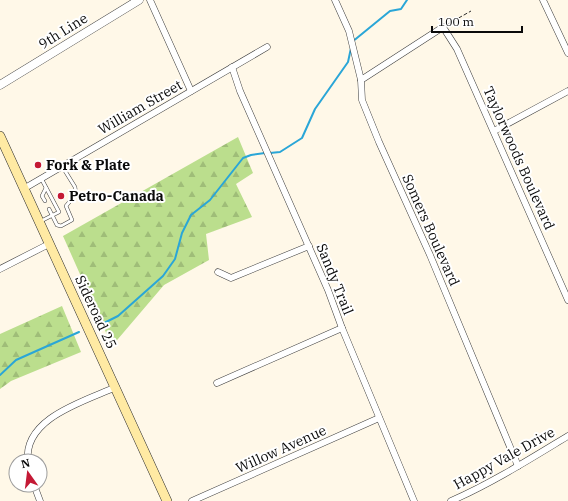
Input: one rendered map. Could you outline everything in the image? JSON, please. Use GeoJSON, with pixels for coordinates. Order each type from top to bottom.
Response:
{"type":"FeatureCollection","features":[{"type":"Feature","properties":{"kind":"main road","name":"Sideroad 25"},"geometry":{"type":"LineString","coordinates":[[0,136],[167,501]]}},
{"type":"Feature","properties":{"kind":"street","name":"9th Line"},"geometry":{"type":"LineString","coordinates":[[0,85],[139,0]]}},
{"type":"Feature","properties":{"kind":"street"},"geometry":{"type":"LineString","coordinates":[[150,0],[191,90]]}},
{"type":"Feature","properties":{"kind":"street","name":"Somers Boulevard"},"geometry":{"type":"LineString","coordinates":[[335,0],[349,31],[361,80],[362,100],[379,142],[430,255],[518,466]]}},
{"type":"Feature","properties":{"kind":"street"},"geometry":{"type":"LineString","coordinates":[[543,0],[568,53]]}},
{"type":"Feature","properties":{"kind":"street"},"geometry":{"type":"LineString","coordinates":[[361,80],[443,27]]}},
{"type":"Feature","properties":{"kind":"street","name":"Taylorwoods Boulevard"},"geometry":{"type":"LineString","coordinates":[[443,27],[457,49],[568,300]]}},
{"type":"Feature","properties":{"kind":"street","name":"William Street"},"geometry":{"type":"LineString","coordinates":[[25,188],[267,47]]}},
{"type":"Feature","properties":{"kind":"street","name":"Sandy Trail"},"geometry":{"type":"LineString","coordinates":[[232,67],[240,91],[328,290],[342,328],[414,501]]}},
{"type":"Feature","properties":{"kind":"street"},"geometry":{"type":"LineString","coordinates":[[494,131],[568,91]]}},
{"type":"Feature","properties":{"kind":"street"},"geometry":{"type":"LineString","coordinates":[[0,269],[49,244]]}},
{"type":"Feature","properties":{"kind":"street"},"geometry":{"type":"LineString","coordinates":[[218,272],[231,278],[308,246]]}},
{"type":"Feature","properties":{"kind":"street"},"geometry":{"type":"LineString","coordinates":[[217,383],[342,328]]}},
{"type":"Feature","properties":{"kind":"street"},"geometry":{"type":"LineString","coordinates":[[28,453],[36,431],[55,414],[116,387]]}},
{"type":"Feature","properties":{"kind":"street","name":"Willow Avenue"},"geometry":{"type":"LineString","coordinates":[[192,501],[379,418]]}},
{"type":"Feature","properties":{"kind":"street","name":"Happy Vale Drive"},"geometry":{"type":"LineString","coordinates":[[451,501],[518,466],[568,436]]}},
{"type":"Feature","properties":{"kind":"lane"},"geometry":{"type":"LineString","coordinates":[[49,208],[57,225],[61,226],[72,220],[66,206],[73,200],[76,194],[75,187],[62,166]]}},
{"type":"Feature","properties":{"kind":"lane"},"geometry":{"type":"LineString","coordinates":[[40,222],[59,212],[41,178]]}},
{"type":"Feature","properties":{"kind":"lane"},"geometry":{"type":"LineString","coordinates":[[45,201],[42,196],[46,188]]}},
{"type":"Feature","properties":{"kind":"path"},"geometry":{"type":"LineString","coordinates":[[443,27],[471,11]]}},
{"type":"Feature","properties":{"kind":"green space"},"geometry":{"type":"Polygon","coordinates":[[[238,137],[253,173],[236,184],[252,217],[206,234],[209,260],[164,285],[112,346],[63,236],[238,137]]]}},
{"type":"Feature","properties":{"kind":"green space"},"geometry":{"type":"Polygon","coordinates":[[[62,306],[81,352],[11,381],[0,389],[0,334],[62,306]]]}},
{"type":"Feature","properties":{"kind":"waterway"},"geometry":{"type":"LineString","coordinates":[[352,42],[390,11],[401,9],[407,0]]}},
{"type":"Feature","properties":{"kind":"waterway"},"geometry":{"type":"LineString","coordinates":[[270,153],[280,152],[302,138],[315,109],[348,62],[351,48]]}},
{"type":"Feature","properties":{"kind":"waterway"},"geometry":{"type":"LineString","coordinates":[[100,325],[118,316],[163,276],[175,259],[182,233],[191,215],[210,200],[243,158],[265,153]]}},
{"type":"Feature","properties":{"kind":"waterway"},"geometry":{"type":"LineString","coordinates":[[0,375],[16,360],[79,332]]}},
{"type":"Feature","properties":{"kind":"place","name":"Fork & Plate"},"geometry":{"type":"Point","coordinates":[38,165]}},
{"type":"Feature","properties":{"kind":"place","name":"Petro-Canada"},"geometry":{"type":"Point","coordinates":[61,196]}}]}
